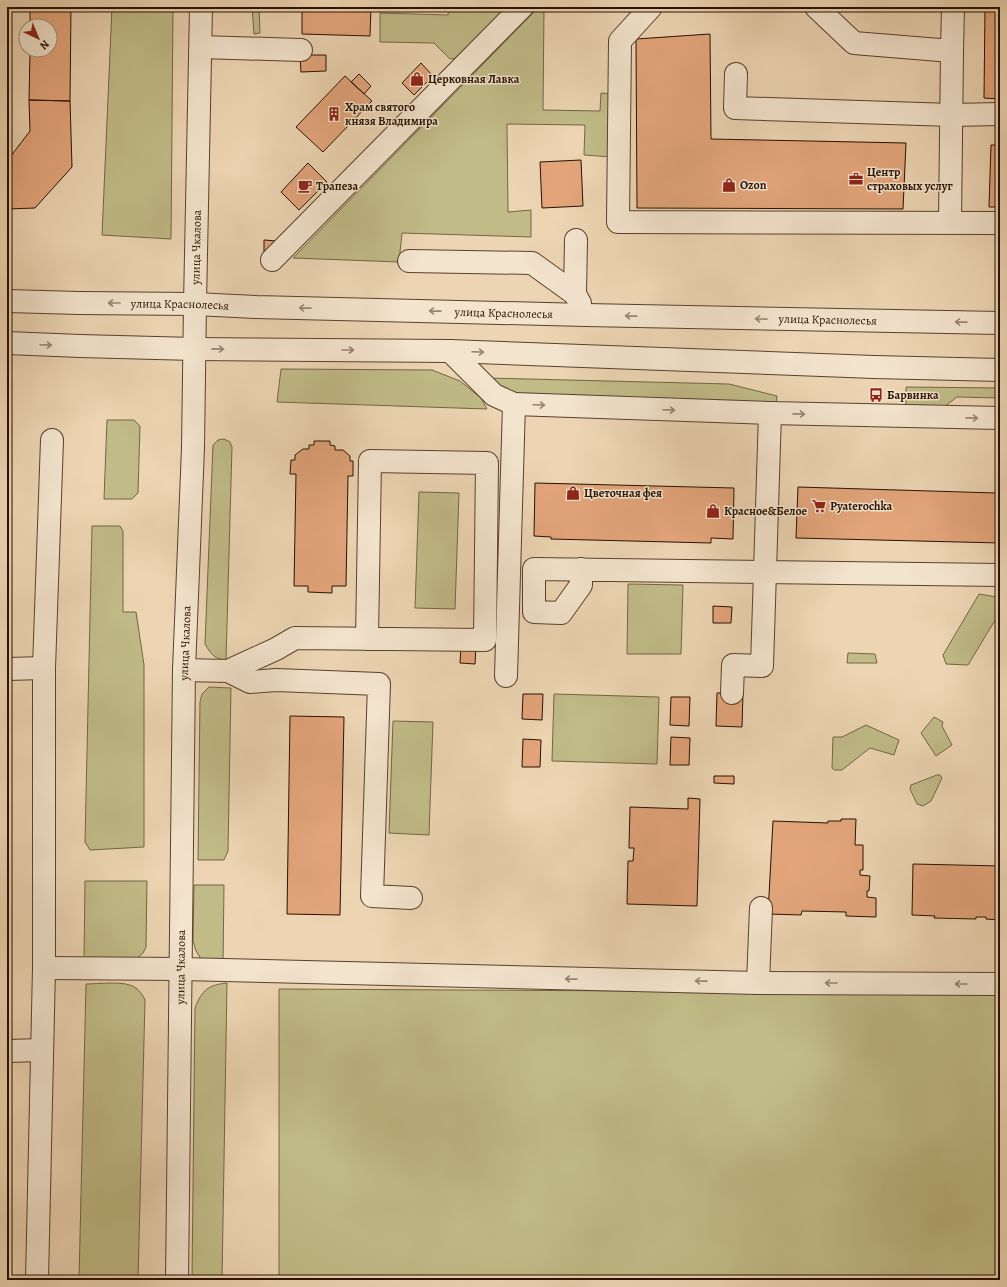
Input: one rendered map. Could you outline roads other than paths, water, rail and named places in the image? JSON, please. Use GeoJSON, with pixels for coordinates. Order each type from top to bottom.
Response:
{"type":"FeatureCollection","features":[{"type":"Feature","properties":{"kind":"street","name":"улица Чкалова"},"geometry":{"type":"LineString","coordinates":[[177,1280],[184,670],[193,448],[201,7]]}},
{"type":"Feature","properties":{"kind":"street"},"geometry":{"type":"LineString","coordinates":[[272,260],[522,7]]}},
{"type":"Feature","properties":{"kind":"street"},"geometry":{"type":"LineString","coordinates":[[651,7],[620,41],[618,222],[1000,223]]}},
{"type":"Feature","properties":{"kind":"street"},"geometry":{"type":"LineString","coordinates":[[816,7],[854,43],[952,51]]}},
{"type":"Feature","properties":{"kind":"street"},"geometry":{"type":"LineString","coordinates":[[950,222],[953,7]]}},
{"type":"Feature","properties":{"kind":"street"},"geometry":{"type":"LineString","coordinates":[[201,47],[301,50]]}},
{"type":"Feature","properties":{"kind":"street"},"geometry":{"type":"LineString","coordinates":[[736,74],[735,108],[1000,114]]}},
{"type":"Feature","properties":{"kind":"street"},"geometry":{"type":"LineString","coordinates":[[575,294],[576,240]]}},
{"type":"Feature","properties":{"kind":"street"},"geometry":{"type":"LineString","coordinates":[[409,261],[532,263],[575,294],[586,315]]}},
{"type":"Feature","properties":{"kind":"street","name":"улица Краснолесья"},"geometry":{"type":"LineString","coordinates":[[7,301],[1000,323]]}},
{"type":"Feature","properties":{"kind":"street"},"geometry":{"type":"LineString","coordinates":[[7,343],[194,349],[450,351],[874,367],[1000,370]]}},
{"type":"Feature","properties":{"kind":"street"},"geometry":{"type":"LineString","coordinates":[[450,351],[494,395],[514,404],[770,413],[1000,418]]}},
{"type":"Feature","properties":{"kind":"street"},"geometry":{"type":"LineString","coordinates":[[506,676],[514,404]]}},
{"type":"Feature","properties":{"kind":"street"},"geometry":{"type":"LineString","coordinates":[[732,693],[733,665],[762,666],[770,413]]}},
{"type":"Feature","properties":{"kind":"street"},"geometry":{"type":"LineString","coordinates":[[37,1280],[44,968],[44,668],[52,440]]}},
{"type":"Feature","properties":{"kind":"street"},"geometry":{"type":"LineString","coordinates":[[228,671],[276,649],[295,638],[367,639],[485,640],[487,463],[370,461],[367,639]]}},
{"type":"Feature","properties":{"kind":"street"},"geometry":{"type":"LineString","coordinates":[[581,569],[1000,575]]}},
{"type":"Feature","properties":{"kind":"street"},"geometry":{"type":"LineString","coordinates":[[7,668],[44,668]]}},
{"type":"Feature","properties":{"kind":"street"},"geometry":{"type":"LineString","coordinates":[[184,670],[228,671],[250,682],[276,680],[379,684],[372,896],[411,898]]}},
{"type":"Feature","properties":{"kind":"street"},"geometry":{"type":"LineString","coordinates":[[758,983],[761,908]]}},
{"type":"Feature","properties":{"kind":"street"},"geometry":{"type":"LineString","coordinates":[[44,968],[181,969],[758,983],[1000,984]]}},
{"type":"Feature","properties":{"kind":"street"},"geometry":{"type":"LineString","coordinates":[[7,1051],[42,1050]]}},
{"type":"Feature","properties":{"kind":"place","name":"Церковная Лавка"},"geometry":{"type":"Point","coordinates":[417,79]}},
{"type":"Feature","properties":{"kind":"place","name":"Храм святого князя Владимира"},"geometry":{"type":"Point","coordinates":[334,114]}},
{"type":"Feature","properties":{"kind":"place","name":"Центр страховых услуг"},"geometry":{"type":"Point","coordinates":[856,179]}},
{"type":"Feature","properties":{"kind":"place","name":"Ozon"},"geometry":{"type":"Point","coordinates":[729,185]}},
{"type":"Feature","properties":{"kind":"place","name":"Трапеза"},"geometry":{"type":"Point","coordinates":[305,186]}},
{"type":"Feature","properties":{"kind":"place","name":"Барвинка"},"geometry":{"type":"Point","coordinates":[876,395]}},
{"type":"Feature","properties":{"kind":"place","name":"Цветочная фея"},"geometry":{"type":"Point","coordinates":[573,493]}},
{"type":"Feature","properties":{"kind":"place","name":"Pyaterochka"},"geometry":{"type":"Point","coordinates":[819,506]}},
{"type":"Feature","properties":{"kind":"place","name":"Красное&Белое"},"geometry":{"type":"Point","coordinates":[713,511]}}]}
